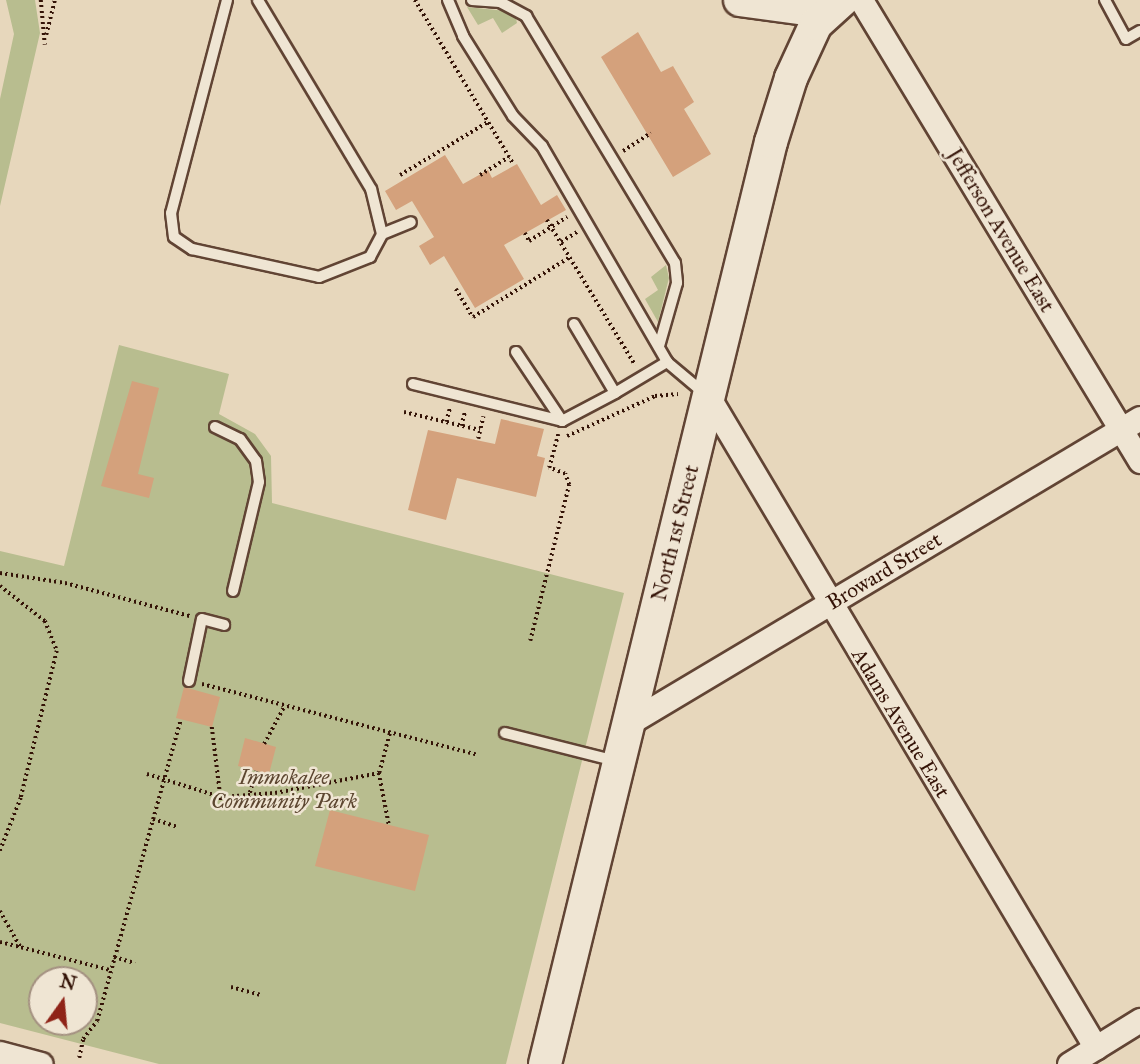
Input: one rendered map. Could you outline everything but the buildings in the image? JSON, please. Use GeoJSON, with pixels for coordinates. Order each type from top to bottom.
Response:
{"type":"FeatureCollection","features":[{"type":"Feature","properties":{"kind":"street"},"geometry":{"type":"LineString","coordinates":[[740,0],[835,6]]}},
{"type":"Feature","properties":{"kind":"street","name":"Jefferson Avenue East"},"geometry":{"type":"LineString","coordinates":[[861,0],[1130,424],[1140,461]]}},
{"type":"Feature","properties":{"kind":"street","name":"North 1st Street"},"geometry":{"type":"LineString","coordinates":[[545,1064],[627,724],[694,396],[791,78],[816,24],[835,6]]}},
{"type":"Feature","properties":{"kind":"street","name":"Adams Avenue East"},"geometry":{"type":"LineString","coordinates":[[694,396],[830,603],[1096,1048]]}},
{"type":"Feature","properties":{"kind":"street","name":"Broward Street"},"geometry":{"type":"LineString","coordinates":[[627,724],[1130,424]]}},
{"type":"Feature","properties":{"kind":"street"},"geometry":{"type":"LineString","coordinates":[[1069,1064],[1140,1020]]}},
{"type":"Feature","properties":{"kind":"street"},"geometry":{"type":"LineString","coordinates":[[0,1054],[41,1064]]}},
{"type":"Feature","properties":{"kind":"lane"},"geometry":{"type":"LineString","coordinates":[[226,0],[171,213],[174,237],[192,249],[319,277],[370,257],[382,234],[411,222]]}},
{"type":"Feature","properties":{"kind":"lane"},"geometry":{"type":"LineString","coordinates":[[258,0],[370,189],[382,234]]}},
{"type":"Feature","properties":{"kind":"lane"},"geometry":{"type":"LineString","coordinates":[[448,0],[463,36],[513,116],[542,146],[667,362],[694,396]]}},
{"type":"Feature","properties":{"kind":"lane"},"geometry":{"type":"LineString","coordinates":[[472,0],[500,2],[526,16],[675,263],[677,283],[659,346]]}},
{"type":"Feature","properties":{"kind":"lane"},"geometry":{"type":"LineString","coordinates":[[1105,0],[1126,39],[1140,31]]}},
{"type":"Feature","properties":{"kind":"lane"},"geometry":{"type":"LineString","coordinates":[[574,324],[615,393]]}},
{"type":"Feature","properties":{"kind":"lane"},"geometry":{"type":"LineString","coordinates":[[516,352],[562,421]]}},
{"type":"Feature","properties":{"kind":"lane"},"geometry":{"type":"LineString","coordinates":[[413,384],[562,421],[667,362]]}},
{"type":"Feature","properties":{"kind":"lane"},"geometry":{"type":"LineString","coordinates":[[215,427],[240,439],[256,461],[259,482],[233,591]]}},
{"type":"Feature","properties":{"kind":"lane"},"geometry":{"type":"LineString","coordinates":[[189,681],[202,619],[224,625]]}},
{"type":"Feature","properties":{"kind":"lane"},"geometry":{"type":"LineString","coordinates":[[505,733],[618,762]]}},
{"type":"Feature","properties":{"kind":"path"},"geometry":{"type":"LineString","coordinates":[[41,0],[45,42],[55,0]]}},
{"type":"Feature","properties":{"kind":"path"},"geometry":{"type":"LineString","coordinates":[[415,0],[514,165]]}},
{"type":"Feature","properties":{"kind":"path"},"geometry":{"type":"LineString","coordinates":[[400,175],[488,122]]}},
{"type":"Feature","properties":{"kind":"path"},"geometry":{"type":"LineString","coordinates":[[622,152],[651,134]]}},
{"type":"Feature","properties":{"kind":"path"},"geometry":{"type":"LineString","coordinates":[[480,175],[509,157]]}},
{"type":"Feature","properties":{"kind":"path"},"geometry":{"type":"LineString","coordinates":[[547,220],[635,366],[626,371]]}},
{"type":"Feature","properties":{"kind":"path"},"geometry":{"type":"LineString","coordinates":[[524,233],[529,241],[552,227]]}},
{"type":"Feature","properties":{"kind":"path"},"geometry":{"type":"LineString","coordinates":[[456,289],[473,317],[570,257]]}},
{"type":"Feature","properties":{"kind":"path"},"geometry":{"type":"LineString","coordinates":[[655,396],[694,396]]}},
{"type":"Feature","properties":{"kind":"path"},"geometry":{"type":"LineString","coordinates":[[461,426],[465,411]]}},
{"type":"Feature","properties":{"kind":"path"},"geometry":{"type":"LineString","coordinates":[[404,412],[480,430]]}},
{"type":"Feature","properties":{"kind":"path"},"geometry":{"type":"LineString","coordinates":[[478,439],[484,415]]}},
{"type":"Feature","properties":{"kind":"path"},"geometry":{"type":"LineString","coordinates":[[549,468],[558,434]]}},
{"type":"Feature","properties":{"kind":"path"},"geometry":{"type":"LineString","coordinates":[[530,641],[569,485],[565,474],[544,467]]}},
{"type":"Feature","properties":{"kind":"path"},"geometry":{"type":"LineString","coordinates":[[0,573],[65,583],[202,619]]}},
{"type":"Feature","properties":{"kind":"path"},"geometry":{"type":"LineString","coordinates":[[0,586],[45,621],[57,651],[21,798],[0,851]]}},
{"type":"Feature","properties":{"kind":"path"},"geometry":{"type":"LineString","coordinates":[[189,681],[478,755]]}},
{"type":"Feature","properties":{"kind":"path"},"geometry":{"type":"LineString","coordinates":[[264,744],[285,705]]}},
{"type":"Feature","properties":{"kind":"path"},"geometry":{"type":"LineString","coordinates":[[79,1058],[83,1040],[97,1021],[181,719]]}},
{"type":"Feature","properties":{"kind":"path"},"geometry":{"type":"LineString","coordinates":[[212,727],[221,799]]}},
{"type":"Feature","properties":{"kind":"path"},"geometry":{"type":"LineString","coordinates":[[389,825],[379,773],[390,732]]}},
{"type":"Feature","properties":{"kind":"path"},"geometry":{"type":"LineString","coordinates":[[248,798],[256,771]]}},
{"type":"Feature","properties":{"kind":"path"},"geometry":{"type":"LineString","coordinates":[[147,774],[221,799],[248,798],[379,773]]}},
{"type":"Feature","properties":{"kind":"path"},"geometry":{"type":"LineString","coordinates":[[153,819],[177,827]]}},
{"type":"Feature","properties":{"kind":"path"},"geometry":{"type":"LineString","coordinates":[[0,911],[21,948]]}},
{"type":"Feature","properties":{"kind":"path"},"geometry":{"type":"LineString","coordinates":[[0,942],[110,971]]}},
{"type":"Feature","properties":{"kind":"path"},"geometry":{"type":"LineString","coordinates":[[114,957],[135,963]]}},
{"type":"Feature","properties":{"kind":"path"},"geometry":{"type":"LineString","coordinates":[[231,987],[260,995]]}},
{"type":"Feature","properties":{"kind":"green space"},"geometry":{"type":"Polygon","coordinates":[[[6,0],[35,0],[40,33],[0,206],[0,99],[14,34],[6,0]]]}},
{"type":"Feature","properties":{"kind":"green space"},"geometry":{"type":"Polygon","coordinates":[[[467,7],[506,11],[515,14],[517,23],[502,33],[493,18],[478,25],[467,7]]]}},
{"type":"Feature","properties":{"kind":"green space"},"geometry":{"type":"Polygon","coordinates":[[[666,265],[669,278],[658,322],[645,299],[658,290],[651,277],[666,265]]]}},
{"type":"Feature","properties":{"kind":"green space","name":"Immokalee Community Park"},"geometry":{"type":"Polygon","coordinates":[[[119,345],[229,374],[219,414],[255,434],[271,456],[272,503],[624,593],[506,1064],[159,1064],[50,1036],[98,1036],[98,966],[28,966],[28,1030],[0,1023],[0,551],[64,566],[119,345]]]}}]}
